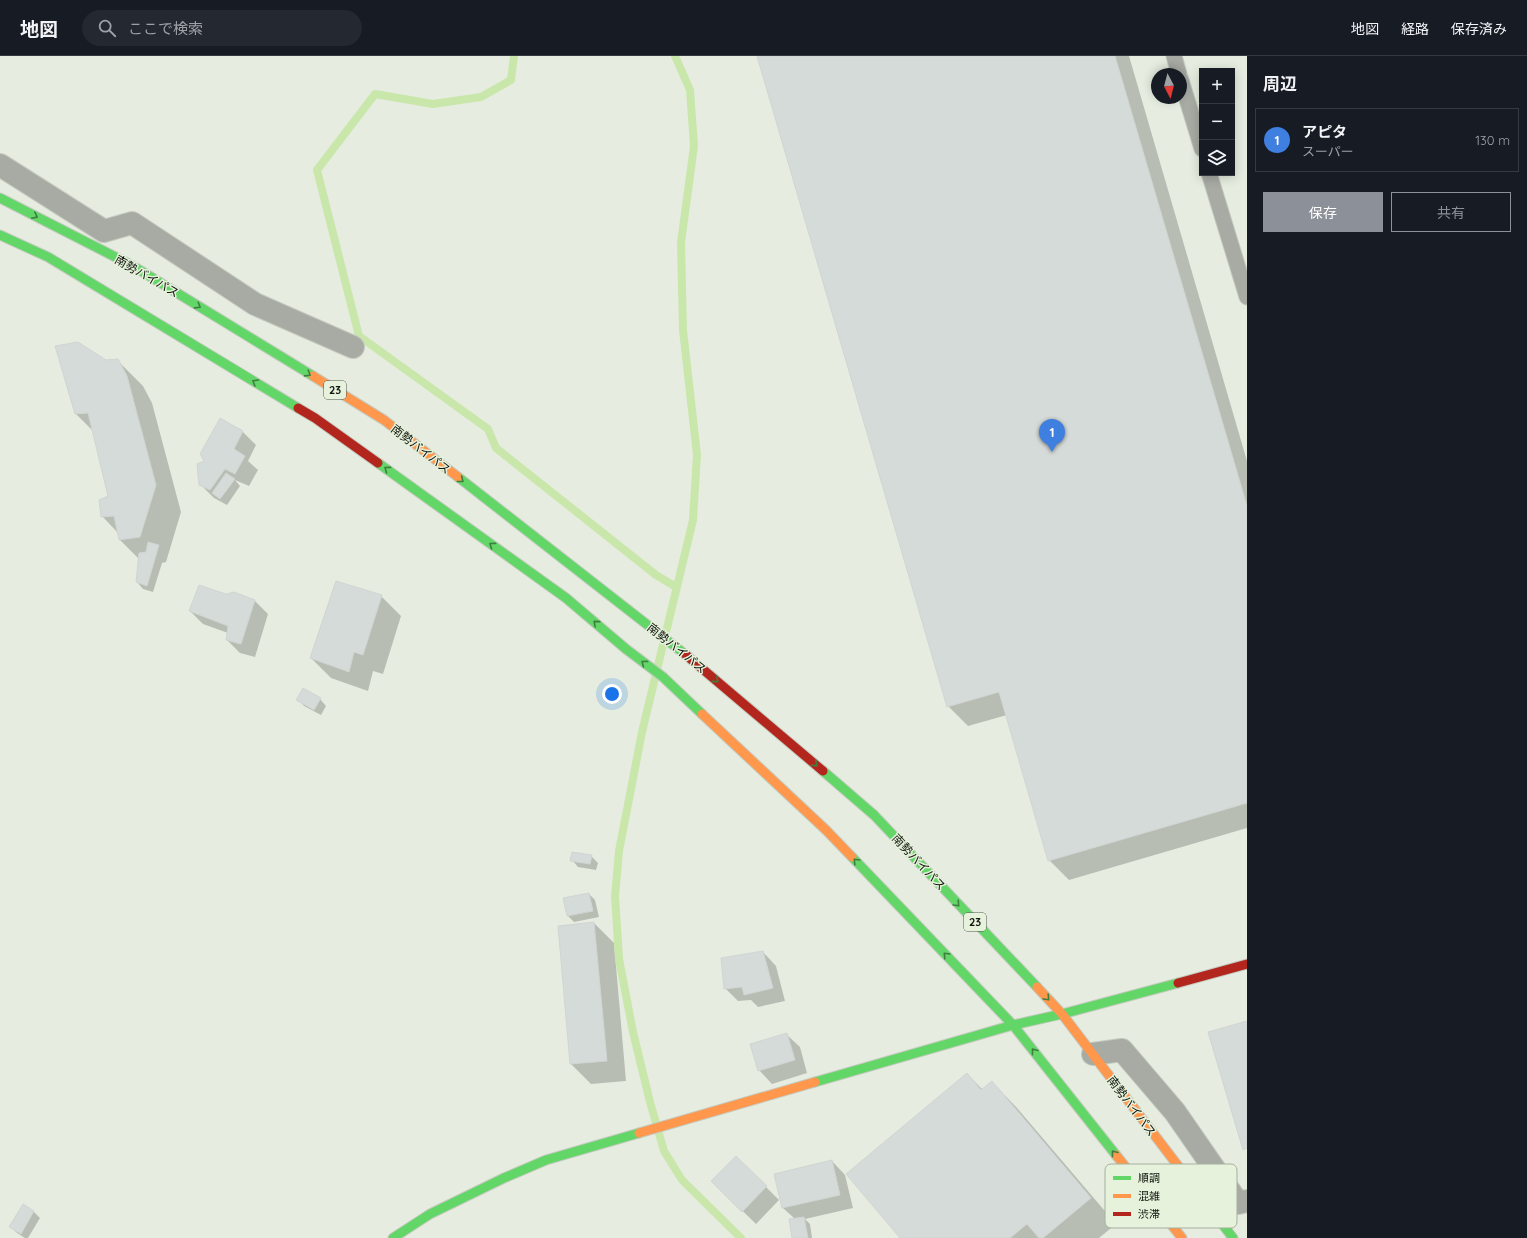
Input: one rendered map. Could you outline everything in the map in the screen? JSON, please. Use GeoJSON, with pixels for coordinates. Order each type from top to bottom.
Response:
{"type":"FeatureCollection","features":[{"type":"Feature","properties":{"kind":"main road","name":"南勢バイパス"},"geometry":{"type":"LineString","coordinates":[[0,198],[133,266],[384,420],[675,645],[874,815],[1062,1014],[1177,1164]]}},
{"type":"Feature","properties":{"kind":"main road"},"geometry":{"type":"LineString","coordinates":[[0,235],[48,257],[315,418],[566,598],[626,649],[663,677],[826,830],[1013,1025],[1123,1164]]}},
{"type":"Feature","properties":{"kind":"main road"},"geometry":{"type":"LineString","coordinates":[[393,1238],[430,1214],[504,1178],[546,1160],[1013,1025],[1062,1014],[1247,964]]}},
{"type":"Feature","properties":{"kind":"main road"},"geometry":{"type":"LineString","coordinates":[[1174,1228],[1182,1238]]}},
{"type":"Feature","properties":{"kind":"main road","name":"南勢バイパス"},"geometry":{"type":"LineString","coordinates":[[1225,1228],[1233,1238]]}},
{"type":"Feature","properties":{"kind":"street"},"geometry":{"type":"LineString","coordinates":[[0,165],[104,231],[132,223],[255,304],[354,347]]}},
{"type":"Feature","properties":{"kind":"street"},"geometry":{"type":"LineString","coordinates":[[1093,1054],[1122,1050],[1175,1112],[1211,1164]]}},
{"type":"Feature","properties":{"kind":"street"},"geometry":{"type":"LineString","coordinates":[[1237,1203],[1238,1204],[1247,1201]]}},
{"type":"Feature","properties":{"kind":"lane"},"geometry":{"type":"LineString","coordinates":[[1174,56],[1177,68]]}},
{"type":"Feature","properties":{"kind":"lane"},"geometry":{"type":"LineString","coordinates":[[1187,100],[1199,140]]}},
{"type":"Feature","properties":{"kind":"lane"},"geometry":{"type":"LineString","coordinates":[[1210,176],[1247,297]]}},
{"type":"Feature","properties":{"kind":"building"},"geometry":{"type":"Polygon","coordinates":[[[757,56],[1115,56],[1247,506],[1247,803],[1048,861],[999,692],[947,707],[757,56]]]}},
{"type":"Feature","properties":{"kind":"building"},"geometry":{"type":"Polygon","coordinates":[[[78,342],[106,360],[118,359],[127,376],[156,485],[140,537],[119,540],[114,516],[101,517],[99,500],[108,496],[88,413],[75,414],[55,346],[78,342]]]}},
{"type":"Feature","properties":{"kind":"building"},"geometry":{"type":"Polygon","coordinates":[[[220,418],[243,431],[234,449],[245,456],[235,474],[225,469],[210,490],[199,485],[197,464],[204,461],[200,454],[220,418]]]}},
{"type":"Feature","properties":{"kind":"building"},"geometry":{"type":"Polygon","coordinates":[[[226,473],[235,479],[220,499],[212,493],[226,473]]]}},
{"type":"Feature","properties":{"kind":"building"},"geometry":{"type":"Polygon","coordinates":[[[148,542],[159,545],[147,586],[136,582],[139,553],[146,552],[148,542]]]}},
{"type":"Feature","properties":{"kind":"building"},"geometry":{"type":"Polygon","coordinates":[[[336,581],[382,595],[363,655],[354,652],[349,672],[310,658],[336,581]]]}},
{"type":"Feature","properties":{"kind":"building"},"geometry":{"type":"Polygon","coordinates":[[[199,585],[226,594],[234,592],[255,600],[241,644],[226,640],[228,626],[189,611],[199,585]]]}},
{"type":"Feature","properties":{"kind":"building"},"geometry":{"type":"Polygon","coordinates":[[[303,688],[321,698],[314,710],[296,700],[303,688]]]}},
{"type":"Feature","properties":{"kind":"building"},"geometry":{"type":"Polygon","coordinates":[[[572,852],[592,855],[590,864],[570,861],[572,852]]]}},
{"type":"Feature","properties":{"kind":"building"},"geometry":{"type":"Polygon","coordinates":[[[589,893],[593,911],[567,916],[563,898],[589,893]]]}},
{"type":"Feature","properties":{"kind":"building"},"geometry":{"type":"Polygon","coordinates":[[[594,922],[607,1061],[570,1064],[558,926],[594,922]]]}},
{"type":"Feature","properties":{"kind":"building"},"geometry":{"type":"Polygon","coordinates":[[[763,951],[773,988],[744,995],[742,987],[724,989],[721,958],[763,951]]]}},
{"type":"Feature","properties":{"kind":"building"},"geometry":{"type":"Polygon","coordinates":[[[1247,1021],[1247,1148],[1243,1150],[1208,1032],[1247,1021]]]}},
{"type":"Feature","properties":{"kind":"building"},"geometry":{"type":"Polygon","coordinates":[[[787,1033],[795,1060],[758,1071],[750,1044],[787,1033]]]}},
{"type":"Feature","properties":{"kind":"building"},"geometry":{"type":"Polygon","coordinates":[[[967,1073],[981,1090],[992,1081],[1091,1198],[1043,1238],[1039,1238],[1027,1224],[1010,1238],[900,1238],[846,1174],[967,1073]]]}},
{"type":"Feature","properties":{"kind":"building"},"geometry":{"type":"Polygon","coordinates":[[[736,1156],[767,1186],[742,1212],[711,1181],[736,1156]]]}},
{"type":"Feature","properties":{"kind":"building"},"geometry":{"type":"Polygon","coordinates":[[[832,1160],[840,1195],[782,1208],[774,1174],[832,1160]]]}},
{"type":"Feature","properties":{"kind":"building"},"geometry":{"type":"Polygon","coordinates":[[[23,1204],[34,1211],[21,1234],[9,1227],[23,1204]]]}},
{"type":"Feature","properties":{"kind":"building"},"geometry":{"type":"Polygon","coordinates":[[[804,1217],[808,1238],[792,1238],[789,1219],[804,1217]]]}},
{"type":"Feature","properties":{"kind":"waterway"},"geometry":{"type":"LineString","coordinates":[[514,56],[511,80],[481,97],[433,104],[375,94],[317,170],[359,336],[488,429],[496,448],[656,575],[676,587]]}},
{"type":"Feature","properties":{"kind":"waterway"},"geometry":{"type":"LineString","coordinates":[[675,56],[690,90],[694,146],[681,243],[683,330],[697,455],[693,520],[642,732],[619,851],[615,896],[619,959],[633,1032],[664,1151],[682,1180],[741,1238]]}},
{"type":"Feature","properties":{"kind":"traffic: fast"},"geometry":{"type":"LineString","coordinates":[[0,198],[133,266],[313,376]]}},
{"type":"Feature","properties":{"kind":"traffic: fast"},"geometry":{"type":"LineString","coordinates":[[0,235],[48,257],[298,408]]}},
{"type":"Feature","properties":{"kind":"traffic: fast"},"geometry":{"type":"LineString","coordinates":[[378,463],[566,598],[626,649],[663,677],[702,714]]}},
{"type":"Feature","properties":{"kind":"traffic: fast"},"geometry":{"type":"LineString","coordinates":[[458,477],[686,655]]}},
{"type":"Feature","properties":{"kind":"traffic: fast"},"geometry":{"type":"LineString","coordinates":[[823,771],[874,815],[1037,987]]}},
{"type":"Feature","properties":{"kind":"traffic: fast"},"geometry":{"type":"LineString","coordinates":[[852,857],[1013,1025],[1116,1155]]}},
{"type":"Feature","properties":{"kind":"traffic: fast"},"geometry":{"type":"LineString","coordinates":[[815,1082],[1013,1025],[1062,1014],[1178,983]]}},
{"type":"Feature","properties":{"kind":"traffic: fast"},"geometry":{"type":"LineString","coordinates":[[393,1238],[430,1214],[504,1178],[546,1160],[639,1133]]}},
{"type":"Feature","properties":{"kind":"traffic: fast"},"geometry":{"type":"LineString","coordinates":[[1225,1228],[1233,1238]]}},
{"type":"Feature","properties":{"kind":"traffic: slow"},"geometry":{"type":"LineString","coordinates":[[313,376],[384,420],[458,477]]}},
{"type":"Feature","properties":{"kind":"traffic: slow"},"geometry":{"type":"LineString","coordinates":[[702,714],[826,830],[852,857]]}},
{"type":"Feature","properties":{"kind":"traffic: slow"},"geometry":{"type":"LineString","coordinates":[[1037,987],[1062,1014],[1177,1164]]}},
{"type":"Feature","properties":{"kind":"traffic: slow"},"geometry":{"type":"LineString","coordinates":[[639,1133],[815,1082]]}},
{"type":"Feature","properties":{"kind":"traffic: slow"},"geometry":{"type":"LineString","coordinates":[[1116,1155],[1123,1164]]}},
{"type":"Feature","properties":{"kind":"traffic: slow"},"geometry":{"type":"LineString","coordinates":[[1174,1228],[1182,1238]]}},
{"type":"Feature","properties":{"kind":"traffic: jam"},"geometry":{"type":"LineString","coordinates":[[298,408],[315,418],[378,463]]}},
{"type":"Feature","properties":{"kind":"traffic: jam"},"geometry":{"type":"LineString","coordinates":[[686,655],[823,771]]}},
{"type":"Feature","properties":{"kind":"traffic: jam"},"geometry":{"type":"LineString","coordinates":[[1178,983],[1247,964]]}},
{"type":"Feature","properties":{"kind":"place","name":"アピタ"},"geometry":{"type":"Point","coordinates":[1052,452]}}]}
